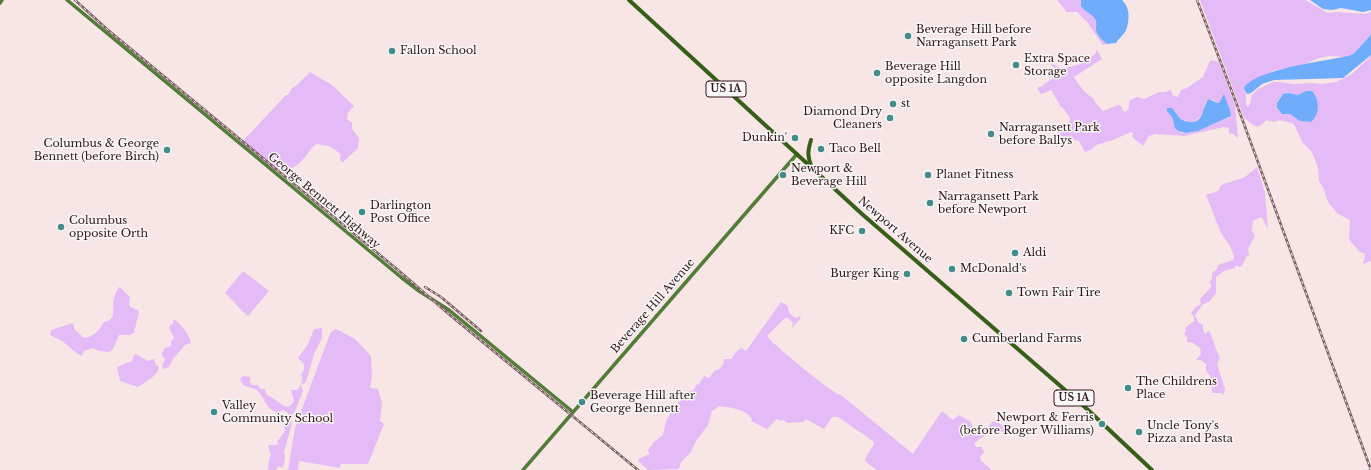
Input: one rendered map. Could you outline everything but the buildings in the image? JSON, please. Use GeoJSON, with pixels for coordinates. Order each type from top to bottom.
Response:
{"type":"FeatureCollection","features":[{"type":"Feature","properties":{"kind":"main road","name":"George Bennett Highway"},"geometry":{"type":"LineString","coordinates":[[67,0],[405,281],[449,310],[573,412]]}},
{"type":"Feature","properties":{"kind":"main road","name":"Newport Avenue"},"geometry":{"type":"LineString","coordinates":[[629,0],[797,154],[931,274],[1086,408],[1152,470]]}},
{"type":"Feature","properties":{"kind":"main road"},"geometry":{"type":"LineString","coordinates":[[811,140],[808,156],[812,167]]}},
{"type":"Feature","properties":{"kind":"main road","name":"Beverage Hill Avenue"},"geometry":{"type":"LineString","coordinates":[[523,470],[797,154]]}},
{"type":"Feature","properties":{"kind":"shaded area"},"geometry":{"type":"Polygon","coordinates":[[[1057,0],[1081,0],[1081,6],[1095,19],[1097,33],[1107,44],[1103,45],[1087,22],[1077,12],[1067,12],[1057,0]]]}},
{"type":"Feature","properties":{"kind":"shaded area"},"geometry":{"type":"Polygon","coordinates":[[[1200,0],[1305,0],[1327,13],[1337,12],[1365,14],[1371,12],[1371,40],[1364,42],[1351,55],[1345,57],[1329,56],[1319,58],[1294,68],[1272,71],[1246,91],[1246,105],[1248,107],[1252,95],[1258,89],[1273,82],[1321,84],[1336,82],[1352,74],[1371,56],[1371,261],[1363,264],[1365,254],[1360,252],[1349,240],[1350,220],[1338,214],[1328,202],[1324,189],[1319,181],[1318,168],[1312,152],[1302,142],[1295,126],[1292,123],[1280,120],[1274,122],[1266,120],[1260,126],[1255,126],[1244,118],[1200,0]],[[1306,91],[1298,95],[1289,93],[1281,96],[1277,103],[1277,108],[1282,114],[1290,114],[1300,121],[1311,122],[1306,91]]]}},
{"type":"Feature","properties":{"kind":"shaded area"},"geometry":{"type":"Polygon","coordinates":[[[1097,50],[1102,59],[1074,77],[1083,90],[1094,99],[1103,111],[1118,105],[1121,106],[1125,112],[1128,110],[1130,100],[1137,97],[1144,99],[1159,92],[1171,90],[1173,96],[1178,97],[1181,90],[1187,88],[1203,77],[1210,61],[1213,60],[1219,62],[1235,105],[1238,138],[1232,133],[1229,134],[1229,128],[1224,127],[1184,136],[1155,134],[1149,136],[1143,146],[1132,137],[1133,133],[1131,132],[1113,140],[1096,145],[1091,150],[1085,152],[1079,141],[1061,136],[1057,131],[1069,123],[1070,118],[1061,107],[1051,90],[1041,94],[1037,88],[1042,87],[1044,84],[1060,74],[1048,61],[1059,67],[1066,68],[1082,63],[1095,54],[1097,50]],[[1224,95],[1219,103],[1212,99],[1205,103],[1201,116],[1194,122],[1189,123],[1185,121],[1175,111],[1172,117],[1176,129],[1187,133],[1194,132],[1229,118],[1230,110],[1224,95]]]}},
{"type":"Feature","properties":{"kind":"shaded area"},"geometry":{"type":"Polygon","coordinates":[[[310,72],[332,85],[354,106],[348,113],[347,119],[352,123],[352,129],[359,138],[358,148],[342,163],[340,159],[341,155],[335,149],[316,144],[296,166],[285,169],[279,168],[275,172],[241,143],[286,95],[288,95],[292,88],[310,72]]]}},
{"type":"Feature","properties":{"kind":"shaded area"},"geometry":{"type":"Polygon","coordinates":[[[1257,167],[1265,193],[1268,228],[1261,217],[1253,221],[1252,231],[1255,236],[1248,249],[1249,255],[1246,257],[1242,266],[1239,267],[1236,265],[1235,268],[1224,271],[1216,277],[1216,293],[1210,301],[1202,305],[1195,316],[1199,323],[1203,325],[1205,334],[1209,331],[1210,332],[1220,358],[1217,364],[1225,389],[1223,396],[1222,393],[1212,393],[1210,375],[1207,372],[1206,364],[1201,360],[1196,360],[1201,354],[1200,348],[1193,343],[1187,342],[1187,337],[1184,334],[1186,331],[1185,328],[1194,321],[1194,317],[1191,313],[1201,304],[1200,299],[1211,287],[1209,282],[1212,279],[1212,273],[1217,269],[1218,265],[1233,260],[1234,256],[1230,246],[1221,233],[1206,195],[1218,191],[1221,185],[1245,177],[1257,167]]]}},
{"type":"Feature","properties":{"kind":"shaded area"},"geometry":{"type":"Polygon","coordinates":[[[243,271],[269,291],[248,316],[225,293],[243,271]]]}},
{"type":"Feature","properties":{"kind":"shaded area"},"geometry":{"type":"Polygon","coordinates":[[[119,287],[130,297],[129,305],[139,312],[134,333],[129,335],[119,335],[113,349],[109,352],[99,351],[93,348],[84,351],[82,356],[62,341],[50,335],[51,330],[73,323],[75,330],[84,338],[93,335],[104,322],[112,318],[113,305],[119,287]]]}},
{"type":"Feature","properties":{"kind":"shaded area"},"geometry":{"type":"Polygon","coordinates":[[[781,302],[788,306],[789,312],[793,316],[796,318],[801,316],[792,328],[793,323],[788,318],[785,318],[767,336],[772,342],[828,388],[841,395],[913,454],[942,411],[953,420],[959,415],[971,422],[972,426],[980,431],[988,427],[993,421],[1007,428],[1007,432],[994,431],[979,439],[974,444],[976,447],[982,447],[984,452],[980,457],[981,461],[991,470],[877,470],[866,462],[865,459],[874,444],[873,441],[838,417],[832,417],[824,429],[806,419],[803,422],[787,423],[784,420],[781,421],[777,419],[767,429],[751,421],[752,419],[749,415],[741,411],[719,406],[712,411],[708,425],[696,441],[691,452],[681,462],[679,469],[648,470],[638,461],[649,454],[648,450],[655,441],[663,435],[668,418],[678,403],[686,397],[690,391],[694,390],[696,385],[699,384],[704,376],[709,378],[715,370],[721,368],[724,359],[731,359],[737,351],[742,348],[746,351],[781,302]]]}},
{"type":"Feature","properties":{"kind":"shaded area"},"geometry":{"type":"Polygon","coordinates":[[[173,319],[179,323],[189,337],[191,343],[185,345],[173,359],[169,367],[164,369],[162,366],[165,359],[162,356],[162,353],[165,348],[171,346],[171,342],[174,338],[169,327],[173,323],[173,319]]]}},
{"type":"Feature","properties":{"kind":"shaded area"},"geometry":{"type":"Polygon","coordinates":[[[322,328],[322,338],[314,354],[306,382],[301,385],[301,374],[304,370],[304,364],[298,358],[308,344],[314,329],[322,328]]]}},
{"type":"Feature","properties":{"kind":"shaded area"},"geometry":{"type":"Polygon","coordinates":[[[336,329],[355,339],[371,356],[372,378],[370,388],[378,389],[382,403],[380,421],[384,424],[368,464],[341,464],[340,468],[299,461],[298,470],[288,470],[295,428],[331,332],[336,329]]]}},
{"type":"Feature","properties":{"kind":"shaded area"},"geometry":{"type":"Polygon","coordinates":[[[136,354],[148,361],[154,359],[156,365],[159,367],[154,376],[138,387],[120,381],[117,367],[132,361],[134,355],[136,354]]]}},
{"type":"Feature","properties":{"kind":"shaded area"},"geometry":{"type":"Polygon","coordinates":[[[244,376],[250,377],[250,382],[252,385],[257,385],[261,389],[265,389],[267,395],[285,407],[290,406],[294,401],[291,390],[297,390],[301,385],[303,391],[296,409],[290,419],[292,424],[284,452],[284,464],[282,468],[278,466],[276,470],[268,470],[271,455],[268,446],[278,444],[277,442],[285,431],[284,425],[286,424],[288,413],[283,410],[278,413],[270,409],[260,393],[257,390],[243,385],[240,378],[244,376]]]}},
{"type":"Feature","properties":{"kind":"water"},"geometry":{"type":"Polygon","coordinates":[[[1081,0],[1122,0],[1125,3],[1128,10],[1128,22],[1125,32],[1116,43],[1107,44],[1100,37],[1096,31],[1096,20],[1081,6],[1081,0]]]}},
{"type":"Feature","properties":{"kind":"water"},"geometry":{"type":"Polygon","coordinates":[[[1310,0],[1371,0],[1371,10],[1363,12],[1341,8],[1332,10],[1323,9],[1310,0]]]}},
{"type":"Feature","properties":{"kind":"water"},"geometry":{"type":"Polygon","coordinates":[[[1371,35],[1371,55],[1343,78],[1274,80],[1262,84],[1251,93],[1247,94],[1244,88],[1251,81],[1276,71],[1353,54],[1371,35]]]}},
{"type":"Feature","properties":{"kind":"water"},"geometry":{"type":"Polygon","coordinates":[[[1306,91],[1312,91],[1318,103],[1316,115],[1311,122],[1300,121],[1290,114],[1282,114],[1277,108],[1277,103],[1283,94],[1289,93],[1298,95],[1306,91]]]}},
{"type":"Feature","properties":{"kind":"water"},"geometry":{"type":"Polygon","coordinates":[[[1224,94],[1231,116],[1198,131],[1186,133],[1178,131],[1175,128],[1172,117],[1167,111],[1167,108],[1172,108],[1183,120],[1194,122],[1200,118],[1206,102],[1209,99],[1219,103],[1224,94]]]}},
{"type":"Feature","properties":{"kind":"railway"},"geometry":{"type":"LineString","coordinates":[[75,0],[108,30],[638,470]]}},
{"type":"Feature","properties":{"kind":"railway"},"geometry":{"type":"LineString","coordinates":[[1197,0],[1371,470]]}},
{"type":"Feature","properties":{"kind":"railway"},"geometry":{"type":"LineString","coordinates":[[425,287],[441,297],[481,331]]}},
{"type":"Feature","properties":{"kind":"place","name":"Beverage Hill before Narragansett Park"},"geometry":{"type":"Point","coordinates":[908,36]}},
{"type":"Feature","properties":{"kind":"place","name":"Fallon School"},"geometry":{"type":"Point","coordinates":[392,51]}},
{"type":"Feature","properties":{"kind":"place","name":"Extra Space Storage"},"geometry":{"type":"Point","coordinates":[1016,65]}},
{"type":"Feature","properties":{"kind":"place","name":"Beverage Hill opposite Langdon"},"geometry":{"type":"Point","coordinates":[877,73]}},
{"type":"Feature","properties":{"kind":"place","name":"st"},"geometry":{"type":"Point","coordinates":[893,104]}},
{"type":"Feature","properties":{"kind":"place","name":"Diamond Dry Cleaners"},"geometry":{"type":"Point","coordinates":[890,118]}},
{"type":"Feature","properties":{"kind":"place","name":"Narragansett Park before Ballys"},"geometry":{"type":"Point","coordinates":[991,134]}},
{"type":"Feature","properties":{"kind":"place","name":"Dunkin'"},"geometry":{"type":"Point","coordinates":[795,138]}},
{"type":"Feature","properties":{"kind":"place","name":"Taco Bell"},"geometry":{"type":"Point","coordinates":[821,149]}},
{"type":"Feature","properties":{"kind":"place","name":"Columbus & George Bennett (before Birch)"},"geometry":{"type":"Point","coordinates":[167,150]}},
{"type":"Feature","properties":{"kind":"place","name":"Newport & Beverage Hill"},"geometry":{"type":"Point","coordinates":[783,175]}},
{"type":"Feature","properties":{"kind":"place","name":"Planet Fitness"},"geometry":{"type":"Point","coordinates":[928,175]}},
{"type":"Feature","properties":{"kind":"place","name":"Narragansett Park before Newport"},"geometry":{"type":"Point","coordinates":[930,203]}},
{"type":"Feature","properties":{"kind":"place","name":"Darlington Post Office"},"geometry":{"type":"Point","coordinates":[362,212]}},
{"type":"Feature","properties":{"kind":"place","name":"Columbus opposite Orth"},"geometry":{"type":"Point","coordinates":[61,227]}},
{"type":"Feature","properties":{"kind":"place","name":"KFC"},"geometry":{"type":"Point","coordinates":[862,231]}},
{"type":"Feature","properties":{"kind":"place","name":"Aldi"},"geometry":{"type":"Point","coordinates":[1015,253]}},
{"type":"Feature","properties":{"kind":"place","name":"McDonald's"},"geometry":{"type":"Point","coordinates":[952,269]}},
{"type":"Feature","properties":{"kind":"place","name":"Burger King"},"geometry":{"type":"Point","coordinates":[907,274]}},
{"type":"Feature","properties":{"kind":"place","name":"Town Fair Tire"},"geometry":{"type":"Point","coordinates":[1009,293]}},
{"type":"Feature","properties":{"kind":"place","name":"Cumberland Farms"},"geometry":{"type":"Point","coordinates":[964,339]}},
{"type":"Feature","properties":{"kind":"place","name":"The Childrens Place"},"geometry":{"type":"Point","coordinates":[1128,388]}},
{"type":"Feature","properties":{"kind":"place","name":"Beverage Hill after George Bennett"},"geometry":{"type":"Point","coordinates":[582,402]}},
{"type":"Feature","properties":{"kind":"place","name":"Valley Community School"},"geometry":{"type":"Point","coordinates":[214,412]}},
{"type":"Feature","properties":{"kind":"place","name":"Newport & Ferris (before Roger Williams)"},"geometry":{"type":"Point","coordinates":[1102,424]}},
{"type":"Feature","properties":{"kind":"place","name":"Uncle Tony's Pizza and Pasta"},"geometry":{"type":"Point","coordinates":[1139,432]}}]}
